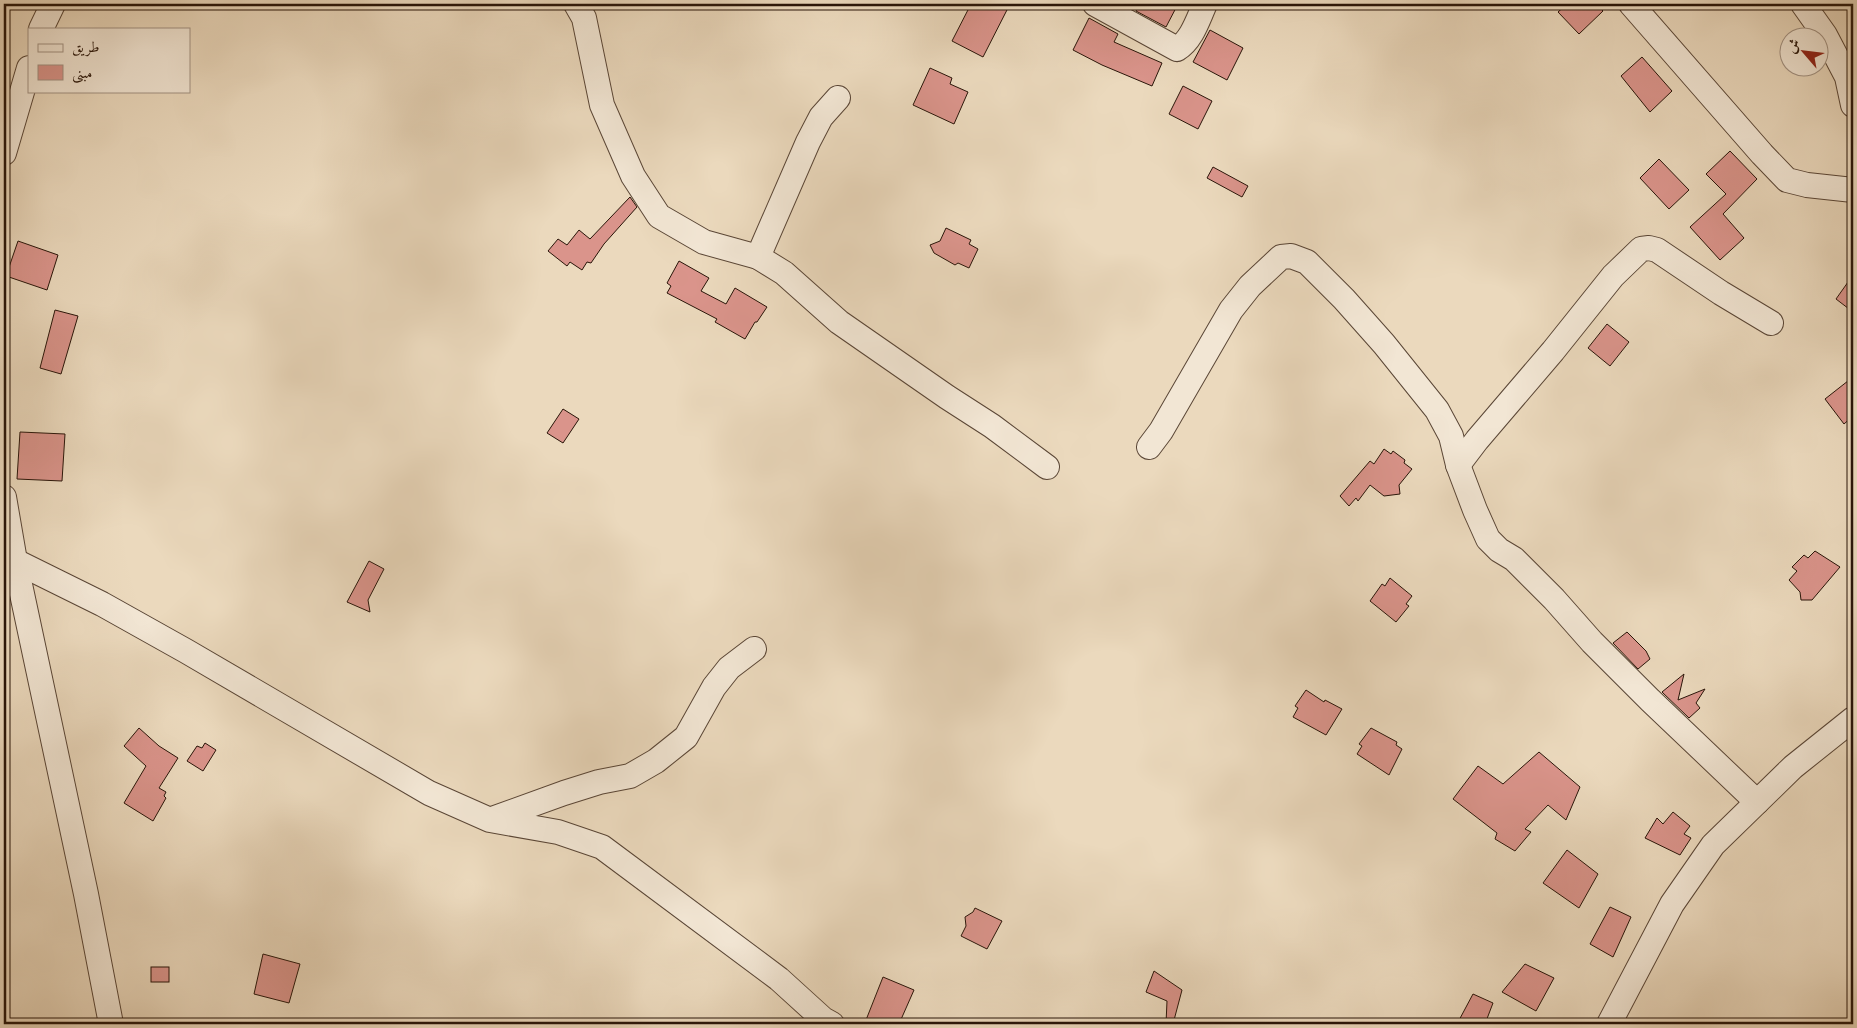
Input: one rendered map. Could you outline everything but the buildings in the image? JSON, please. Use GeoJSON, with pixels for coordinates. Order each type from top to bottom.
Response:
{"type":"FeatureCollection","features":[{"type":"Feature","properties":{"kind":"street"},"geometry":{"type":"LineString","coordinates":[[41,28],[53,4]]}},
{"type":"Feature","properties":{"kind":"street"},"geometry":{"type":"LineString","coordinates":[[576,4],[584,18],[602,105],[633,176],[659,216],[704,242],[758,257],[784,273],[839,322],[992,426],[1047,467]]}},
{"type":"Feature","properties":{"kind":"street"},"geometry":{"type":"LineString","coordinates":[[1095,4],[1177,48],[1184,45],[1205,4]]}},
{"type":"Feature","properties":{"kind":"street"},"geometry":{"type":"LineString","coordinates":[[1632,4],[1762,154],[1787,180],[1807,185],[1853,190]]}},
{"type":"Feature","properties":{"kind":"street"},"geometry":{"type":"LineString","coordinates":[[1803,4],[1824,35],[1847,77],[1853,105]]}},
{"type":"Feature","properties":{"kind":"street"},"geometry":{"type":"LineString","coordinates":[[4,154],[28,71]]}},
{"type":"Feature","properties":{"kind":"street"},"geometry":{"type":"LineString","coordinates":[[758,257],[808,142],[821,117],[838,98]]}},
{"type":"Feature","properties":{"kind":"street"},"geometry":{"type":"LineString","coordinates":[[1458,465],[1476,440],[1553,351],[1613,276],[1641,250],[1649,248],[1657,250],[1721,293],[1771,323]]}},
{"type":"Feature","properties":{"kind":"street"},"geometry":{"type":"LineString","coordinates":[[1149,448],[1161,431],[1231,310],[1250,286],[1281,257],[1291,256],[1307,262],[1344,299],[1432,402],[1451,436],[1458,465],[1488,539],[1499,550],[1514,559],[1650,700],[1757,802]]}},
{"type":"Feature","properties":{"kind":"street"},"geometry":{"type":"LineString","coordinates":[[4,497],[15,561],[86,894],[111,1024]]}},
{"type":"Feature","properties":{"kind":"street"},"geometry":{"type":"LineString","coordinates":[[15,561],[102,604],[186,651],[429,793],[490,820],[558,832],[602,846],[779,979],[826,1022]]}},
{"type":"Feature","properties":{"kind":"street"},"geometry":{"type":"LineString","coordinates":[[490,820],[564,793],[599,782],[630,776],[656,761],[686,737],[714,687],[729,668],[754,649]]}},
{"type":"Feature","properties":{"kind":"street"},"geometry":{"type":"LineString","coordinates":[[1609,1024],[1672,904],[1713,846],[1793,767],[1853,719]]}}]}
